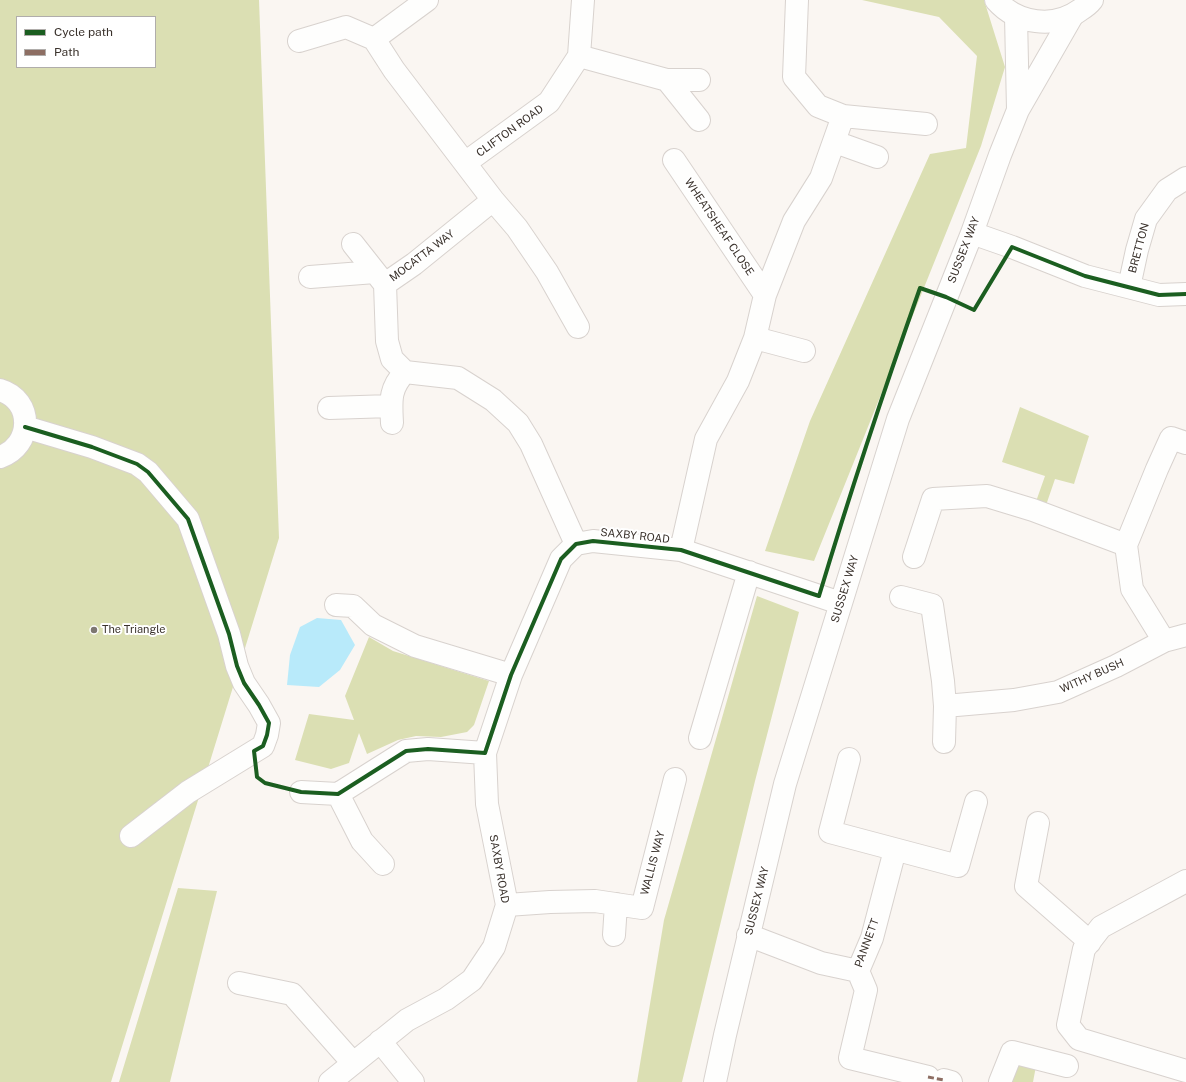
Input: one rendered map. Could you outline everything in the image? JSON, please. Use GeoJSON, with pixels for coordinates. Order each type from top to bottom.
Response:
{"type":"FeatureCollection","features":[{"type":"Feature","properties":{"kind":"street"},"geometry":{"type":"LineString","coordinates":[[299,41],[346,27],[374,39],[427,0]]}},
{"type":"Feature","properties":{"kind":"street"},"geometry":{"type":"LineString","coordinates":[[583,0],[579,56],[667,80],[698,80]]}},
{"type":"Feature","properties":{"kind":"street"},"geometry":{"type":"LineString","coordinates":[[797,0],[794,78],[818,106],[843,116],[926,124]]}},
{"type":"Feature","properties":{"kind":"street"},"geometry":{"type":"LineString","coordinates":[[996,0],[1002,7],[1016,16],[1034,22],[1054,22],[1072,16],[1089,4],[1092,0]]}},
{"type":"Feature","properties":{"kind":"street","name":"SUSSEX WAY"},"geometry":{"type":"LineString","coordinates":[[1016,16],[1018,110]]}},
{"type":"Feature","properties":{"kind":"street","name":"SUSSEX WAY"},"geometry":{"type":"LineString","coordinates":[[716,1082],[725,1035],[785,784],[898,419],[972,233],[1018,110],[1072,16]]}},
{"type":"Feature","properties":{"kind":"street","name":"CLIFTON ROAD"},"geometry":{"type":"LineString","coordinates":[[374,39],[394,70],[493,200],[517,228],[547,272],[578,327]]}},
{"type":"Feature","properties":{"kind":"street","name":"CLIFTON ROAD"},"geometry":{"type":"LineString","coordinates":[[465,163],[549,102],[579,56]]}},
{"type":"Feature","properties":{"kind":"street"},"geometry":{"type":"LineString","coordinates":[[667,80],[699,120]]}},
{"type":"Feature","properties":{"kind":"street"},"geometry":{"type":"LineString","coordinates":[[681,550],[706,439],[738,381],[755,338],[765,295],[794,221],[821,178],[843,116]]}},
{"type":"Feature","properties":{"kind":"street"},"geometry":{"type":"LineString","coordinates":[[834,142],[877,157]]}},
{"type":"Feature","properties":{"kind":"street","name":"WHEATSHEAF CLOSE"},"geometry":{"type":"LineString","coordinates":[[674,160],[765,295]]}},
{"type":"Feature","properties":{"kind":"street","name":"BRETTON"},"geometry":{"type":"LineString","coordinates":[[1129,287],[1137,250],[1146,219],[1167,190],[1186,178]]}},
{"type":"Feature","properties":{"kind":"street","name":"MOCATTA WAY"},"geometry":{"type":"LineString","coordinates":[[405,372],[392,359],[387,341],[380,278],[414,264],[493,200]]}},
{"type":"Feature","properties":{"kind":"street"},"geometry":{"type":"LineString","coordinates":[[972,233],[1085,276],[1160,295],[1186,294]]}},
{"type":"Feature","properties":{"kind":"street"},"geometry":{"type":"LineString","coordinates":[[353,244],[380,278]]}},
{"type":"Feature","properties":{"kind":"street"},"geometry":{"type":"LineString","coordinates":[[310,277],[380,278]]}},
{"type":"Feature","properties":{"kind":"street"},"geometry":{"type":"LineString","coordinates":[[755,338],[804,351]]}},
{"type":"Feature","properties":{"kind":"street"},"geometry":{"type":"LineString","coordinates":[[329,408],[392,414],[393,389],[398,379],[405,372],[458,378],[493,400],[518,423],[531,444],[576,544]]}},
{"type":"Feature","properties":{"kind":"street"},"geometry":{"type":"LineString","coordinates":[[0,390],[5,391],[18,402],[25,415],[25,427],[21,440],[12,451],[0,457]]}},
{"type":"Feature","properties":{"kind":"street"},"geometry":{"type":"LineString","coordinates":[[25,427],[92,447],[137,464],[148,472],[173,500],[188,519],[229,634],[237,666],[244,683],[260,705],[269,723],[263,746],[188,792],[131,836]]}},
{"type":"Feature","properties":{"kind":"street"},"geometry":{"type":"LineString","coordinates":[[1164,641],[1132,589],[1126,545],[1171,438],[1186,443]]}},
{"type":"Feature","properties":{"kind":"street"},"geometry":{"type":"LineString","coordinates":[[914,557],[933,499],[987,496],[1033,510],[1126,545]]}},
{"type":"Feature","properties":{"kind":"street","name":"SAXBY ROAD"},"geometry":{"type":"LineString","coordinates":[[330,1082],[407,1020],[446,999],[472,980],[494,947],[507,905],[487,804],[485,753],[511,675],[561,558],[576,544],[593,541],[681,550],[840,603]]}},
{"type":"Feature","properties":{"kind":"street"},"geometry":{"type":"LineString","coordinates":[[700,738],[748,572]]}},
{"type":"Feature","properties":{"kind":"street"},"geometry":{"type":"LineString","coordinates":[[901,597],[932,605],[943,681],[945,706],[944,742]]}},
{"type":"Feature","properties":{"kind":"street"},"geometry":{"type":"LineString","coordinates":[[336,605],[353,606],[373,625],[415,646],[511,675]]}},
{"type":"Feature","properties":{"kind":"street","name":"WITHY BUSH"},"geometry":{"type":"LineString","coordinates":[[945,706],[1014,700],[1058,692],[1116,666],[1164,641],[1186,635]]}},
{"type":"Feature","properties":{"kind":"street"},"geometry":{"type":"LineString","coordinates":[[301,792],[338,794],[406,751],[428,749],[485,753]]}},
{"type":"Feature","properties":{"kind":"street"},"geometry":{"type":"LineString","coordinates":[[849,759],[830,832],[958,866],[976,802]]}},
{"type":"Feature","properties":{"kind":"street","name":"WALLIS WAY"},"geometry":{"type":"LineString","coordinates":[[507,905],[595,901],[642,908],[675,779]]}},
{"type":"Feature","properties":{"kind":"street"},"geometry":{"type":"LineString","coordinates":[[338,794],[362,841],[383,864]]}},
{"type":"Feature","properties":{"kind":"street"},"geometry":{"type":"LineString","coordinates":[[1038,823],[1026,886],[1090,942]]}},
{"type":"Feature","properties":{"kind":"street","name":"PANNETT"},"geometry":{"type":"LineString","coordinates":[[748,936],[821,963],[858,971],[872,938],[895,850]]}},
{"type":"Feature","properties":{"kind":"street"},"geometry":{"type":"LineString","coordinates":[[1186,881],[1101,927],[1084,949],[1068,1025],[1079,1039],[1186,1071]]}},
{"type":"Feature","properties":{"kind":"street"},"geometry":{"type":"LineString","coordinates":[[614,935],[616,904]]}},
{"type":"Feature","properties":{"kind":"street"},"geometry":{"type":"LineString","coordinates":[[858,971],[866,990],[850,1058],[941,1080]]}},
{"type":"Feature","properties":{"kind":"street"},"geometry":{"type":"LineString","coordinates":[[239,983],[292,994],[353,1063]]}},
{"type":"Feature","properties":{"kind":"street"},"geometry":{"type":"LineString","coordinates":[[1000,1082],[1012,1052],[1065,1074],[1079,1039]]}},
{"type":"Feature","properties":{"kind":"street"},"geometry":{"type":"LineString","coordinates":[[380,1041],[413,1082]]}},
{"type":"Feature","properties":{"kind":"green space"},"geometry":{"type":"Polygon","coordinates":[[[0,0],[259,0],[279,538],[111,1082],[0,1082],[0,0]]]}},
{"type":"Feature","properties":{"kind":"green space"},"geometry":{"type":"Polygon","coordinates":[[[862,0],[984,0],[1005,67],[981,146],[814,561],[765,551],[810,421],[930,154],[966,148],[977,56],[939,17],[862,0]]]}},
{"type":"Feature","properties":{"kind":"green space"},"geometry":{"type":"Polygon","coordinates":[[[1020,407],[1089,436],[1074,484],[1055,479],[1043,514],[1033,510],[1045,476],[1002,462],[1020,407]]]}},
{"type":"Feature","properties":{"kind":"green space"},"geometry":{"type":"Polygon","coordinates":[[[757,596],[799,612],[755,781],[682,1082],[637,1082],[664,920],[757,596]]]}},
{"type":"Feature","properties":{"kind":"green space"},"geometry":{"type":"Polygon","coordinates":[[[369,637],[393,651],[489,681],[474,725],[467,732],[441,737],[416,736],[398,740],[367,754],[359,733],[349,763],[331,769],[295,760],[309,714],[354,720],[345,696],[369,637]]]}},
{"type":"Feature","properties":{"kind":"green space"},"geometry":{"type":"Polygon","coordinates":[[[178,888],[217,891],[170,1082],[119,1082],[178,888]]]}},
{"type":"Feature","properties":{"kind":"green space"},"geometry":{"type":"Polygon","coordinates":[[[1019,1064],[1036,1066],[1033,1082],[1007,1082],[1019,1064]]]}},
{"type":"Feature","properties":{"kind":"water"},"geometry":{"type":"Polygon","coordinates":[[[317,618],[341,620],[355,645],[340,670],[319,687],[287,685],[290,655],[300,627],[317,618]]]}},
{"type":"Feature","properties":{"kind":"marked path"},"geometry":{"type":"LineString","coordinates":[[928,1077],[944,1080]]}},
{"type":"Feature","properties":{"kind":"cycle path"},"geometry":{"type":"LineString","coordinates":[[25,427],[92,447],[137,464],[148,472],[188,519],[229,634],[237,666],[244,683],[269,723],[263,746],[254,751],[257,777],[265,783],[301,792],[338,794],[406,751],[428,749],[485,753],[511,675],[561,559],[576,544],[593,541],[681,550],[819,596],[893,365],[920,288],[946,297],[974,310],[1012,247],[1085,276],[1159,295],[1186,294]]}},
{"type":"Feature","properties":{"kind":"place","name":"The Triangle"},"geometry":{"type":"Point","coordinates":[94,630]}}]}
